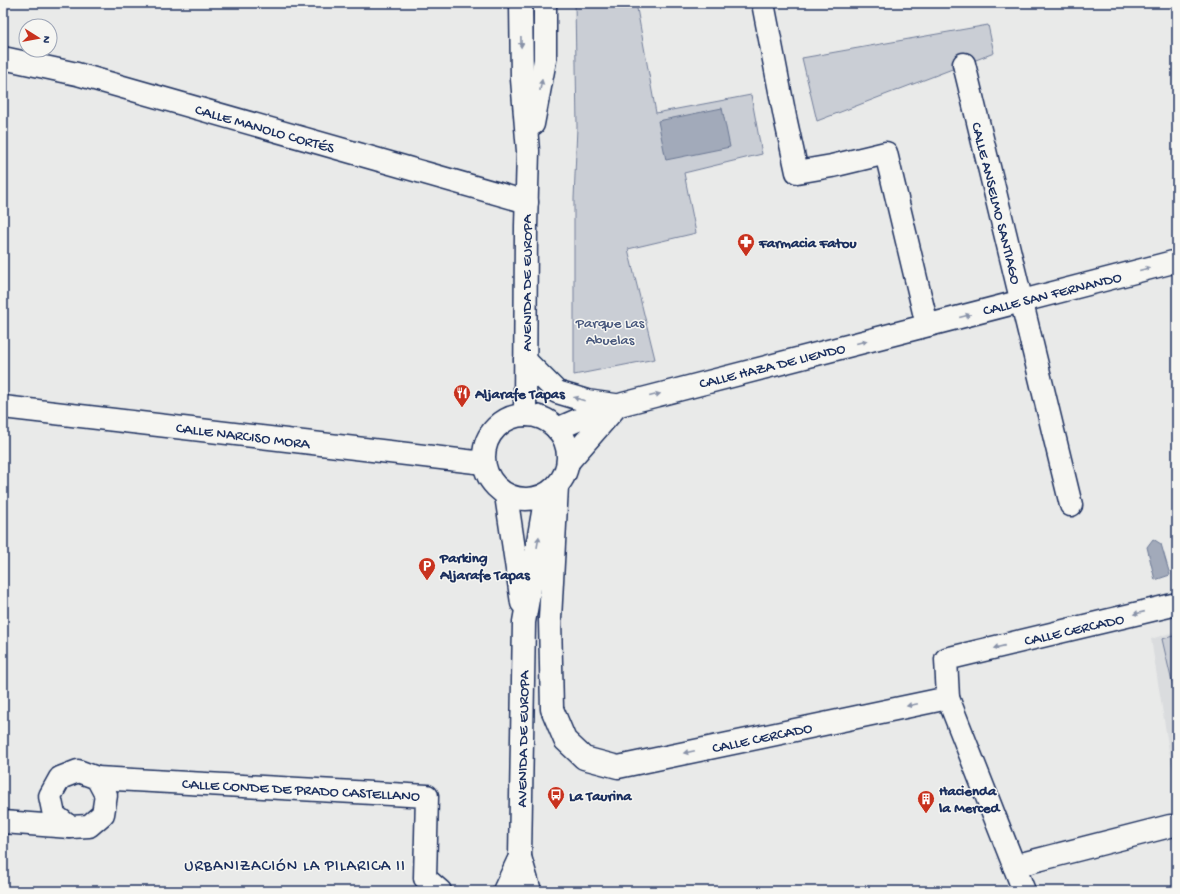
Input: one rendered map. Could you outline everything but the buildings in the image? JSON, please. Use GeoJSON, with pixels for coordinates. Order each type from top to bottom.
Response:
{"type":"FeatureCollection","features":[{"type":"Feature","properties":{"kind":"street","name":"AVENIDA DE EUROPA"},"geometry":{"type":"LineString","coordinates":[[521,3],[522,79],[528,150],[525,415]]}},
{"type":"Feature","properties":{"kind":"street","name":"AVENIDA DE EUROPA"},"geometry":{"type":"LineString","coordinates":[[528,150],[546,60],[545,3]]}},
{"type":"Feature","properties":{"kind":"street"},"geometry":{"type":"LineString","coordinates":[[764,3],[785,117],[797,172],[832,166],[886,153],[927,325]]}},
{"type":"Feature","properties":{"kind":"street","name":"CALLE MANOLO CORTÉS"},"geometry":{"type":"LineString","coordinates":[[3,58],[77,74],[527,202]]}},
{"type":"Feature","properties":{"kind":"street","name":"CALLE ANSELMO SANTIAGO"},"geometry":{"type":"LineString","coordinates":[[964,64],[1071,505]]}},
{"type":"Feature","properties":{"kind":"street","name":"CALLE SAN FERNANDO"},"geometry":{"type":"LineString","coordinates":[[927,325],[1177,261]]}},
{"type":"Feature","properties":{"kind":"street","name":"CALLE HAZA DE LIENDO"},"geometry":{"type":"LineString","coordinates":[[557,429],[587,416],[618,406],[927,325]]}},
{"type":"Feature","properties":{"kind":"street"},"geometry":{"type":"LineString","coordinates":[[526,360],[558,392],[587,402],[618,406]]}},
{"type":"Feature","properties":{"kind":"street"},"geometry":{"type":"LineString","coordinates":[[568,462],[618,406]]}},
{"type":"Feature","properties":{"kind":"street","name":"CALLE NARCISO MORA"},"geometry":{"type":"LineString","coordinates":[[3,407],[484,463]]}},
{"type":"Feature","properties":{"kind":"street"},"geometry":{"type":"LineString","coordinates":[[525,415],[537,416],[548,421],[557,429],[564,438],[568,450],[568,462],[564,475],[551,490],[532,499],[519,499],[506,495],[495,487],[488,476],[484,463],[485,448],[490,435],[499,424],[511,418],[525,415]]}},
{"type":"Feature","properties":{"kind":"street","name":"AVENIDA DE EUROPA"},"geometry":{"type":"LineString","coordinates":[[524,622],[551,490]]}},
{"type":"Feature","properties":{"kind":"street","name":"CALLE CERCADO"},"geometry":{"type":"LineString","coordinates":[[551,490],[550,619],[552,709],[565,740],[584,758],[618,767],[948,698],[946,659],[1177,604]]}},
{"type":"Feature","properties":{"kind":"street","name":"AVENIDA DE EUROPA"},"geometry":{"type":"LineString","coordinates":[[506,495],[524,622],[520,857],[530,891]]}},
{"type":"Feature","properties":{"kind":"street"},"geometry":{"type":"LineString","coordinates":[[948,698],[1024,891]]}},
{"type":"Feature","properties":{"kind":"street"},"geometry":{"type":"LineString","coordinates":[[3,822],[70,827],[89,826],[103,814],[106,795],[97,778],[78,771],[60,778],[50,796],[54,815],[70,827]]}},
{"type":"Feature","properties":{"kind":"street","name":"CALLE CONDE DE PRADO CASTELLANO"},"geometry":{"type":"LineString","coordinates":[[97,778],[427,796],[425,878],[440,891]]}},
{"type":"Feature","properties":{"kind":"street"},"geometry":{"type":"LineString","coordinates":[[1014,866],[1170,826]]}},
{"type":"Feature","properties":{"kind":"street","name":"AVENIDA DE EUROPA"},"geometry":{"type":"LineString","coordinates":[[504,891],[520,857]]}},
{"type":"Feature","properties":{"kind":"shaded area"},"geometry":{"type":"Polygon","coordinates":[[[1177,631],[1177,786],[1169,751],[1151,639],[1177,631]]]}},
{"type":"Feature","properties":{"kind":"green space","name":"Parque Las Abuelas"},"geometry":{"type":"Polygon","coordinates":[[[575,3],[636,3],[656,113],[751,95],[762,154],[684,173],[696,233],[628,249],[655,359],[574,375],[574,199],[577,127],[575,3]]]}},
{"type":"Feature","properties":{"kind":"green space"},"geometry":{"type":"Polygon","coordinates":[[[988,25],[994,53],[817,121],[802,58],[988,25]]]}},
{"type":"Feature","properties":{"kind":"green space"},"geometry":{"type":"Polygon","coordinates":[[[1177,635],[1177,704],[1162,639],[1177,635]]]}},
{"type":"Feature","properties":{"kind":"water"},"geometry":{"type":"Polygon","coordinates":[[[722,108],[730,147],[666,160],[658,121],[722,108]]]}},
{"type":"Feature","properties":{"kind":"water"},"geometry":{"type":"Polygon","coordinates":[[[1153,539],[1161,544],[1170,575],[1155,580],[1147,547],[1153,539]]]}},
{"type":"Feature","properties":{"kind":"place","name":"Farmacia Fatou"},"geometry":{"type":"Point","coordinates":[746,257]}},
{"type":"Feature","properties":{"kind":"place","name":"Aljarafe Tapas"},"geometry":{"type":"Point","coordinates":[462,408]}},
{"type":"Feature","properties":{"kind":"place","name":"Parking Aljarafe Tapas"},"geometry":{"type":"Point","coordinates":[427,581]}},
{"type":"Feature","properties":{"kind":"place","name":"La Taurina"},"geometry":{"type":"Point","coordinates":[556,810]}},
{"type":"Feature","properties":{"kind":"place","name":"Hacienda la Merced"},"geometry":{"type":"Point","coordinates":[926,814]}},
{"type":"Feature","properties":{"kind":"district","name":"URBANIZACIÓN LA PILARICA II"},"geometry":{"type":"Point","coordinates":[295,864]}}]}
